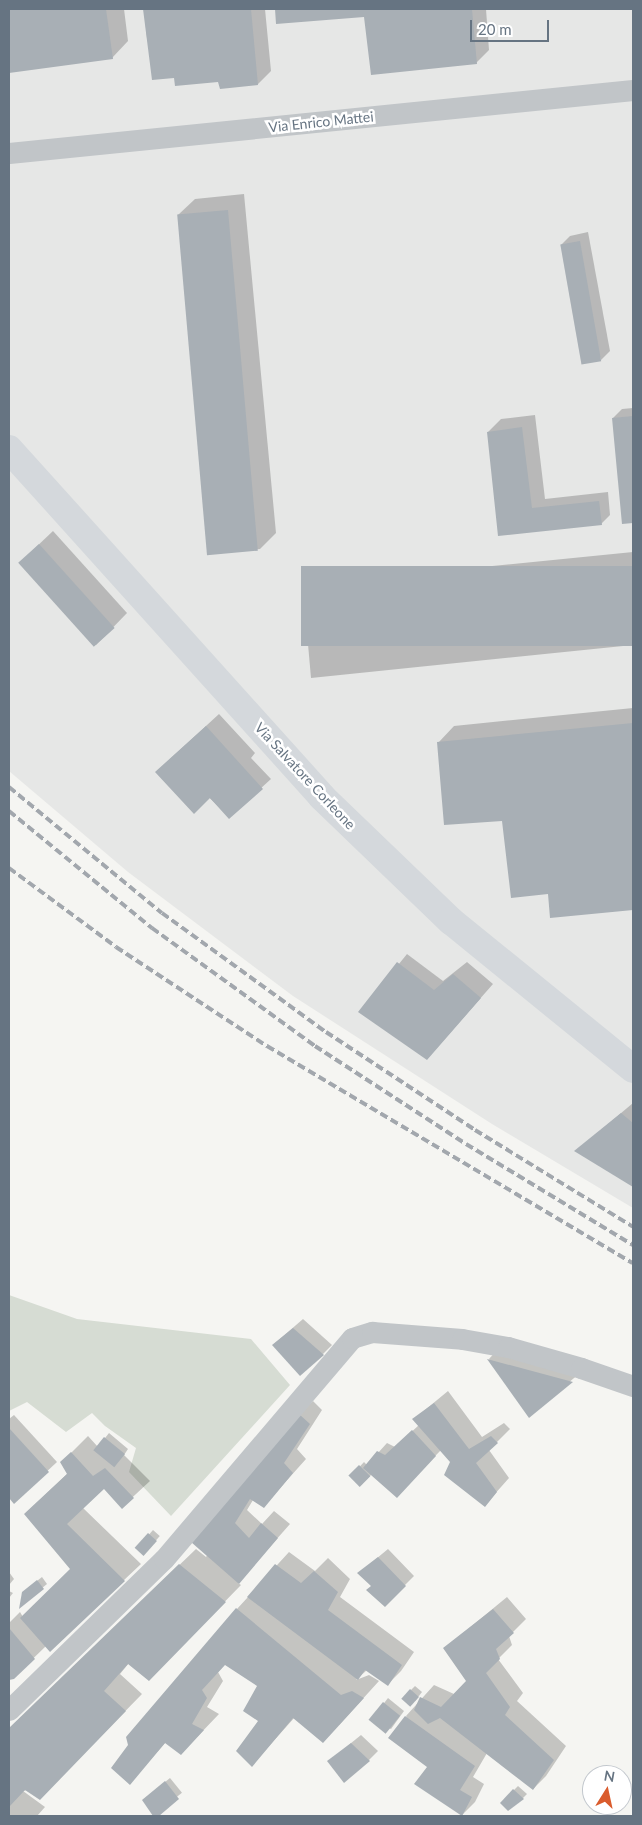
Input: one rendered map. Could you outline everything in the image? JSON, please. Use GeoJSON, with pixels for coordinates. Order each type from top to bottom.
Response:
{"type":"FeatureCollection","features":[{"type":"Feature","properties":{"kind":"street","name":"Via Enrico Mattei"},"geometry":{"type":"LineString","coordinates":[[9,153],[633,90]]}},
{"type":"Feature","properties":{"kind":"street","name":"Via Salvatore Corleone"},"geometry":{"type":"LineString","coordinates":[[9,449],[322,797],[451,921],[633,1069]]}},
{"type":"Feature","properties":{"kind":"street"},"geometry":{"type":"LineString","coordinates":[[9,1710],[164,1559],[352,1338],[372,1332],[471,1340],[508,1347],[581,1368],[633,1386]]}},
{"type":"Feature","properties":{"kind":"shaded area"},"geometry":{"type":"Polygon","coordinates":[[[9,9],[633,9],[633,1208],[492,1124],[293,996],[128,872],[9,771],[9,9]]]}},
{"type":"Feature","properties":{"kind":"shaded area"},"geometry":{"type":"Polygon","coordinates":[[[9,1295],[77,1319],[251,1339],[290,1385],[171,1516],[129,1472],[136,1448],[105,1426],[92,1413],[66,1432],[27,1402],[9,1411],[9,1295]]]}},
{"type":"Feature","properties":{"kind":"building"},"geometry":{"type":"Polygon","coordinates":[[[9,9],[106,9],[113,59],[9,73],[9,9]]]}},
{"type":"Feature","properties":{"kind":"building"},"geometry":{"type":"Polygon","coordinates":[[[143,9],[251,9],[258,85],[220,89],[218,82],[175,86],[174,78],[152,80],[143,9]]]}},
{"type":"Feature","properties":{"kind":"building"},"geometry":{"type":"Polygon","coordinates":[[[275,9],[472,9],[477,64],[371,75],[364,17],[276,24],[275,9]]]}},
{"type":"Feature","properties":{"kind":"building"},"geometry":{"type":"Polygon","coordinates":[[[228,210],[258,551],[207,555],[177,214],[228,210]]]}},
{"type":"Feature","properties":{"kind":"building"},"geometry":{"type":"Polygon","coordinates":[[[580,241],[601,361],[581,365],[560,244],[580,241]]]}},
{"type":"Feature","properties":{"kind":"building"},"geometry":{"type":"Polygon","coordinates":[[[633,416],[633,523],[622,524],[612,418],[633,416]]]}},
{"type":"Feature","properties":{"kind":"building"},"geometry":{"type":"Polygon","coordinates":[[[522,427],[532,508],[599,501],[602,525],[498,536],[487,432],[522,427]]]}},
{"type":"Feature","properties":{"kind":"building"},"geometry":{"type":"Polygon","coordinates":[[[39,544],[115,628],[94,647],[18,563],[39,544]]]}},
{"type":"Feature","properties":{"kind":"building"},"geometry":{"type":"Polygon","coordinates":[[[301,566],[633,566],[633,646],[301,646],[301,566]]]}},
{"type":"Feature","properties":{"kind":"building"},"geometry":{"type":"Polygon","coordinates":[[[633,723],[633,910],[550,918],[548,894],[511,898],[502,821],[444,825],[437,742],[633,723]]]}},
{"type":"Feature","properties":{"kind":"building"},"geometry":{"type":"Polygon","coordinates":[[[206,726],[263,789],[229,819],[210,798],[194,814],[155,772],[206,726]]]}},
{"type":"Feature","properties":{"kind":"building"},"geometry":{"type":"Polygon","coordinates":[[[397,962],[434,990],[453,974],[481,998],[427,1060],[358,1012],[397,962]]]}},
{"type":"Feature","properties":{"kind":"building"},"geometry":{"type":"Polygon","coordinates":[[[621,1113],[633,1123],[633,1187],[574,1151],[621,1113]]]}},
{"type":"Feature","properties":{"kind":"building"},"geometry":{"type":"Polygon","coordinates":[[[293,1328],[324,1355],[300,1376],[272,1345],[293,1328]]]}},
{"type":"Feature","properties":{"kind":"building"},"geometry":{"type":"Polygon","coordinates":[[[487,1359],[573,1382],[529,1418],[487,1359]]]}},
{"type":"Feature","properties":{"kind":"building"},"geometry":{"type":"Polygon","coordinates":[[[434,1403],[469,1449],[491,1436],[498,1443],[476,1463],[497,1492],[485,1507],[444,1475],[450,1462],[412,1419],[434,1403]]]}},
{"type":"Feature","properties":{"kind":"building"},"geometry":{"type":"Polygon","coordinates":[[[299,1414],[310,1424],[284,1463],[293,1473],[264,1508],[250,1499],[235,1523],[249,1538],[261,1523],[278,1538],[239,1584],[191,1542],[299,1414]]]}},
{"type":"Feature","properties":{"kind":"building"},"geometry":{"type":"Polygon","coordinates":[[[9,1428],[49,1472],[14,1504],[9,1498],[9,1428]]]}},
{"type":"Feature","properties":{"kind":"building"},"geometry":{"type":"Polygon","coordinates":[[[412,1430],[436,1456],[397,1498],[363,1468],[377,1451],[385,1455],[412,1430]]]}},
{"type":"Feature","properties":{"kind":"building"},"geometry":{"type":"Polygon","coordinates":[[[104,1437],[125,1454],[114,1467],[93,1450],[104,1437]]]}},
{"type":"Feature","properties":{"kind":"building"},"geometry":{"type":"Polygon","coordinates":[[[71,1452],[93,1476],[105,1468],[134,1498],[122,1509],[104,1489],[67,1524],[125,1581],[50,1652],[20,1618],[70,1569],[24,1514],[67,1474],[60,1462],[71,1452]]]}},
{"type":"Feature","properties":{"kind":"building"},"geometry":{"type":"Polygon","coordinates":[[[359,1465],[370,1476],[360,1487],[348,1476],[359,1465]]]}},
{"type":"Feature","properties":{"kind":"building"},"geometry":{"type":"Polygon","coordinates":[[[148,1533],[157,1541],[144,1556],[135,1548],[148,1533]]]}},
{"type":"Feature","properties":{"kind":"building"},"geometry":{"type":"Polygon","coordinates":[[[378,1557],[406,1586],[385,1607],[366,1590],[371,1586],[357,1573],[378,1557]]]}},
{"type":"Feature","properties":{"kind":"building"},"geometry":{"type":"Polygon","coordinates":[[[179,1564],[226,1602],[149,1681],[128,1664],[104,1691],[126,1711],[40,1800],[25,1790],[9,1807],[9,1728],[179,1564]]]}},
{"type":"Feature","properties":{"kind":"building"},"geometry":{"type":"Polygon","coordinates":[[[275,1564],[301,1583],[314,1571],[338,1592],[328,1610],[402,1665],[388,1686],[365,1670],[358,1680],[247,1597],[275,1564]]]}},
{"type":"Feature","properties":{"kind":"building"},"geometry":{"type":"Polygon","coordinates":[[[37,1580],[44,1589],[19,1609],[22,1592],[37,1580]]]}},
{"type":"Feature","properties":{"kind":"building"},"geometry":{"type":"Polygon","coordinates":[[[236,1608],[341,1695],[352,1691],[364,1698],[323,1743],[293,1718],[252,1767],[236,1751],[258,1721],[243,1711],[257,1686],[225,1665],[202,1690],[207,1698],[192,1724],[204,1730],[181,1755],[165,1743],[130,1785],[111,1768],[128,1745],[126,1737],[236,1608]]]}},
{"type":"Feature","properties":{"kind":"building"},"geometry":{"type":"Polygon","coordinates":[[[493,1609],[514,1633],[496,1649],[500,1659],[486,1673],[510,1707],[505,1715],[554,1760],[533,1790],[440,1718],[428,1724],[414,1710],[420,1697],[441,1707],[466,1681],[443,1648],[493,1609]]]}},
{"type":"Feature","properties":{"kind":"building"},"geometry":{"type":"Polygon","coordinates":[[[9,1628],[35,1659],[14,1679],[9,1680],[9,1628]]]}},
{"type":"Feature","properties":{"kind":"building"},"geometry":{"type":"Polygon","coordinates":[[[410,1689],[419,1697],[410,1707],[401,1699],[410,1689]]]}},
{"type":"Feature","properties":{"kind":"building"},"geometry":{"type":"Polygon","coordinates":[[[383,1702],[400,1716],[386,1734],[369,1720],[383,1702]]]}},
{"type":"Feature","properties":{"kind":"building"},"geometry":{"type":"Polygon","coordinates":[[[405,1716],[475,1766],[460,1790],[472,1797],[462,1816],[414,1784],[427,1767],[388,1738],[405,1716]]]}},
{"type":"Feature","properties":{"kind":"building"},"geometry":{"type":"Polygon","coordinates":[[[351,1743],[370,1761],[344,1783],[327,1761],[351,1743]]]}},
{"type":"Feature","properties":{"kind":"building"},"geometry":{"type":"Polygon","coordinates":[[[165,1781],[179,1799],[159,1816],[153,1816],[142,1800],[165,1781]]]}},
{"type":"Feature","properties":{"kind":"building"},"geometry":{"type":"Polygon","coordinates":[[[513,1789],[524,1799],[508,1811],[500,1803],[513,1789]]]}},
{"type":"Feature","properties":{"kind":"railway"},"geometry":{"type":"LineString","coordinates":[[9,787],[162,913],[326,1032],[475,1130],[633,1227]]}},
{"type":"Feature","properties":{"kind":"railway"},"geometry":{"type":"LineString","coordinates":[[9,811],[152,928],[315,1046],[466,1144],[633,1245]]}},
{"type":"Feature","properties":{"kind":"railway"},"geometry":{"type":"LineString","coordinates":[[9,868],[116,947],[267,1046],[633,1263]]}}]}
